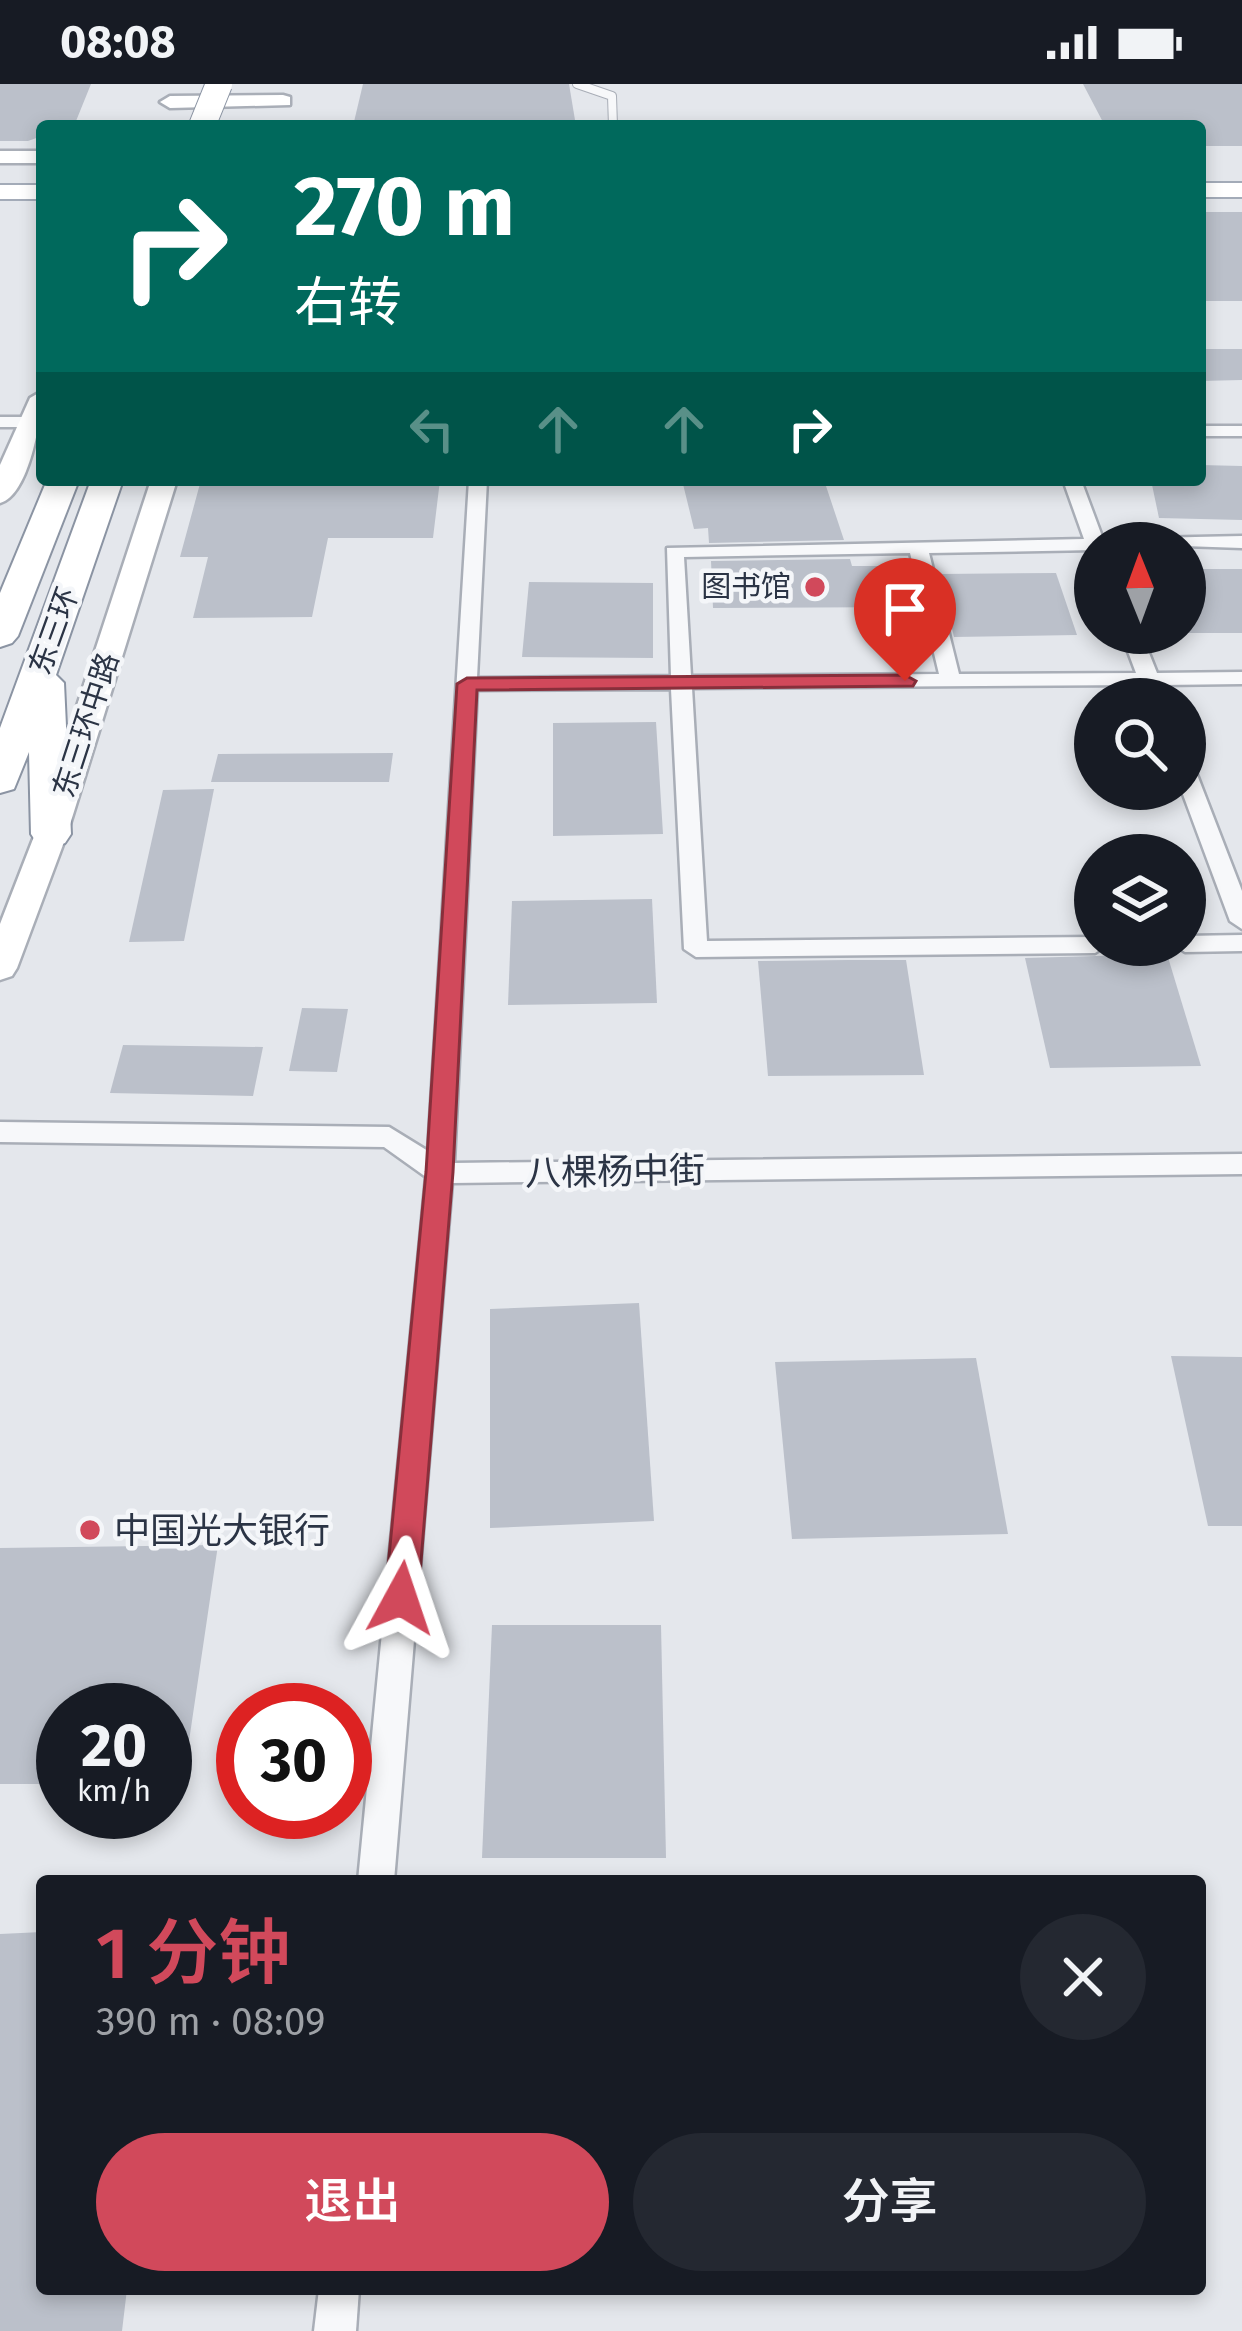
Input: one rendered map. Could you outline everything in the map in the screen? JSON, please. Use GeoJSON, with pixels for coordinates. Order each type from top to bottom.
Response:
{"type":"FeatureCollection","features":[{"type":"Feature","properties":{"kind":"highway"},"geometry":{"type":"LineString","coordinates":[[204,120],[218,84]]}},
{"type":"Feature","properties":{"kind":"highway"},"geometry":{"type":"LineString","coordinates":[[235,120],[248,84]]}},
{"type":"Feature","properties":{"kind":"highway","name":"东三环"},"geometry":{"type":"LineString","coordinates":[[3,626],[61,486]]}},
{"type":"Feature","properties":{"kind":"highway","name":"东三环"},"geometry":{"type":"LineString","coordinates":[[0,782],[105,486]]}},
{"type":"Feature","properties":{"kind":"highway"},"geometry":{"type":"LineString","coordinates":[[46,654],[51,834]]}},
{"type":"Feature","properties":{"kind":"main road"},"geometry":{"type":"LineString","coordinates":[[0,172],[36,172]]}},
{"type":"Feature","properties":{"kind":"main road"},"geometry":{"type":"LineString","coordinates":[[1206,172],[1242,172]]}},
{"type":"Feature","properties":{"kind":"main road"},"geometry":{"type":"LineString","coordinates":[[1206,190],[1242,190]]}},
{"type":"Feature","properties":{"kind":"main road"},"geometry":{"type":"LineString","coordinates":[[0,192],[36,193]]}},
{"type":"Feature","properties":{"kind":"street"},"geometry":{"type":"LineString","coordinates":[[173,93],[286,93]]}},
{"type":"Feature","properties":{"kind":"street"},"geometry":{"type":"LineString","coordinates":[[0,157],[36,157]]}},
{"type":"Feature","properties":{"kind":"street"},"geometry":{"type":"LineString","coordinates":[[0,422],[36,410]]}},
{"type":"Feature","properties":{"kind":"street"},"geometry":{"type":"LineString","coordinates":[[0,495],[36,412]]}},
{"type":"Feature","properties":{"kind":"street"},"geometry":{"type":"LineString","coordinates":[[1206,431],[1242,431]]}},
{"type":"Feature","properties":{"kind":"street","name":"东三环中路"},"geometry":{"type":"LineString","coordinates":[[0,968],[51,834],[162,486]]}},
{"type":"Feature","properties":{"kind":"street"},"geometry":{"type":"LineString","coordinates":[[377,1875],[440,1172],[478,486]]}},
{"type":"Feature","properties":{"kind":"street"},"geometry":{"type":"LineString","coordinates":[[1074,486],[1087,522]]}},
{"type":"Feature","properties":{"kind":"street"},"geometry":{"type":"LineString","coordinates":[[1206,542],[1242,542]]}},
{"type":"Feature","properties":{"kind":"street"},"geometry":{"type":"LineString","coordinates":[[1074,543],[674,552],[696,949],[1074,945]]}},
{"type":"Feature","properties":{"kind":"street"},"geometry":{"type":"LineString","coordinates":[[918,547],[950,681]]}},
{"type":"Feature","properties":{"kind":"street"},"geometry":{"type":"LineString","coordinates":[[1206,682],[1242,678]]}},
{"type":"Feature","properties":{"kind":"street"},"geometry":{"type":"LineString","coordinates":[[467,684],[950,681],[1074,686]]}},
{"type":"Feature","properties":{"kind":"street"},"geometry":{"type":"LineString","coordinates":[[1200,810],[1242,921]]}},
{"type":"Feature","properties":{"kind":"street"},"geometry":{"type":"LineString","coordinates":[[1206,944],[1242,943]]}},
{"type":"Feature","properties":{"kind":"street"},"geometry":{"type":"LineString","coordinates":[[0,1132],[389,1137],[440,1172]]}},
{"type":"Feature","properties":{"kind":"street","name":"八棵杨中街"},"geometry":{"type":"LineString","coordinates":[[440,1172],[1242,1164]]}},
{"type":"Feature","properties":{"kind":"street"},"geometry":{"type":"LineString","coordinates":[[335,2331],[338,2295]]}},
{"type":"Feature","properties":{"kind":"lane"},"geometry":{"type":"LineString","coordinates":[[577,84],[612,96],[614,120]]}},
{"type":"Feature","properties":{"kind":"building"},"geometry":{"type":"Polygon","coordinates":[[[0,84],[91,84],[76,120],[36,120],[36,138],[0,141],[0,84]]]}},
{"type":"Feature","properties":{"kind":"building"},"geometry":{"type":"Polygon","coordinates":[[[363,84],[569,84],[575,120],[354,120],[363,84]]]}},
{"type":"Feature","properties":{"kind":"building"},"geometry":{"type":"Polygon","coordinates":[[[1083,84],[1242,84],[1242,146],[1206,146],[1206,120],[1102,120],[1083,84]]]}},
{"type":"Feature","properties":{"kind":"building"},"geometry":{"type":"Polygon","coordinates":[[[1206,212],[1242,212],[1242,301],[1206,301],[1206,212]]]}},
{"type":"Feature","properties":{"kind":"building"},"geometry":{"type":"Polygon","coordinates":[[[1206,349],[1242,349],[1242,380],[1206,381],[1206,349]]]}},
{"type":"Feature","properties":{"kind":"building"},"geometry":{"type":"Polygon","coordinates":[[[1206,465],[1242,466],[1242,520],[1159,518],[1152,486],[1206,486],[1206,465]]]}},
{"type":"Feature","properties":{"kind":"building"},"geometry":{"type":"Polygon","coordinates":[[[199,486],[439,486],[433,538],[328,538],[312,617],[193,618],[208,557],[180,557],[199,486]]]}},
{"type":"Feature","properties":{"kind":"building"},"geometry":{"type":"Polygon","coordinates":[[[683,486],[826,486],[844,540],[709,543],[708,528],[694,529],[683,486]]]}},
{"type":"Feature","properties":{"kind":"building","name":"图书馆"},"geometry":{"type":"Polygon","coordinates":[[[850,559],[852,566],[908,566],[918,607],[713,608],[711,561],[850,559]]]}},
{"type":"Feature","properties":{"kind":"building"},"geometry":{"type":"Polygon","coordinates":[[[1206,569],[1242,569],[1242,633],[1206,633],[1206,569]]]}},
{"type":"Feature","properties":{"kind":"building"},"geometry":{"type":"Polygon","coordinates":[[[1056,573],[1074,635],[954,637],[939,574],[1056,573]]]}},
{"type":"Feature","properties":{"kind":"building"},"geometry":{"type":"Polygon","coordinates":[[[529,582],[653,583],[653,658],[522,657],[529,582]]]}},
{"type":"Feature","properties":{"kind":"building"},"geometry":{"type":"Polygon","coordinates":[[[656,722],[663,834],[553,836],[553,723],[656,722]]]}},
{"type":"Feature","properties":{"kind":"building"},"geometry":{"type":"Polygon","coordinates":[[[393,753],[389,782],[211,782],[218,754],[393,753]]]}},
{"type":"Feature","properties":{"kind":"building"},"geometry":{"type":"Polygon","coordinates":[[[214,789],[184,941],[129,942],[163,790],[214,789]]]}},
{"type":"Feature","properties":{"kind":"building"},"geometry":{"type":"Polygon","coordinates":[[[652,899],[657,1003],[508,1005],[512,901],[652,899]]]}},
{"type":"Feature","properties":{"kind":"building"},"geometry":{"type":"Polygon","coordinates":[[[1074,957],[1074,966],[1171,966],[1201,1066],[1050,1068],[1025,958],[1074,957]]]}},
{"type":"Feature","properties":{"kind":"building"},"geometry":{"type":"Polygon","coordinates":[[[906,960],[924,1075],[768,1076],[758,961],[906,960]]]}},
{"type":"Feature","properties":{"kind":"building"},"geometry":{"type":"Polygon","coordinates":[[[302,1008],[348,1009],[337,1072],[289,1071],[302,1008]]]}},
{"type":"Feature","properties":{"kind":"building"},"geometry":{"type":"Polygon","coordinates":[[[123,1045],[263,1047],[253,1096],[110,1093],[123,1045]]]}},
{"type":"Feature","properties":{"kind":"building"},"geometry":{"type":"Polygon","coordinates":[[[639,1303],[654,1521],[490,1528],[490,1309],[639,1303]]]}},
{"type":"Feature","properties":{"kind":"building"},"geometry":{"type":"Polygon","coordinates":[[[1171,1356],[1242,1357],[1242,1526],[1208,1526],[1171,1356]]]}},
{"type":"Feature","properties":{"kind":"building"},"geometry":{"type":"Polygon","coordinates":[[[976,1358],[1008,1534],[792,1539],[775,1362],[976,1358]]]}},
{"type":"Feature","properties":{"kind":"building"},"geometry":{"type":"Polygon","coordinates":[[[218,1545],[192,1721],[192,1683],[36,1683],[36,1784],[0,1784],[0,1548],[218,1545]]]}},
{"type":"Feature","properties":{"kind":"building"},"geometry":{"type":"Polygon","coordinates":[[[492,1625],[661,1625],[666,1858],[482,1858],[492,1625]]]}},
{"type":"Feature","properties":{"kind":"building"},"geometry":{"type":"Polygon","coordinates":[[[36,1932],[36,2295],[126,2295],[122,2331],[0,2331],[0,1934],[36,1932]]]}},
{"type":"Feature","properties":{"kind":"place","name":"图书馆"},"geometry":{"type":"Point","coordinates":[815,587]}},
{"type":"Feature","properties":{"kind":"place","name":"中国光大银行"},"geometry":{"type":"Point","coordinates":[90,1530]}},
{"type":"Feature","properties":{"kind":"route"},"geometry":{"type":"LineString","coordinates":[[401,1598],[440,1172],[467,684],[905,681]]}}]}
